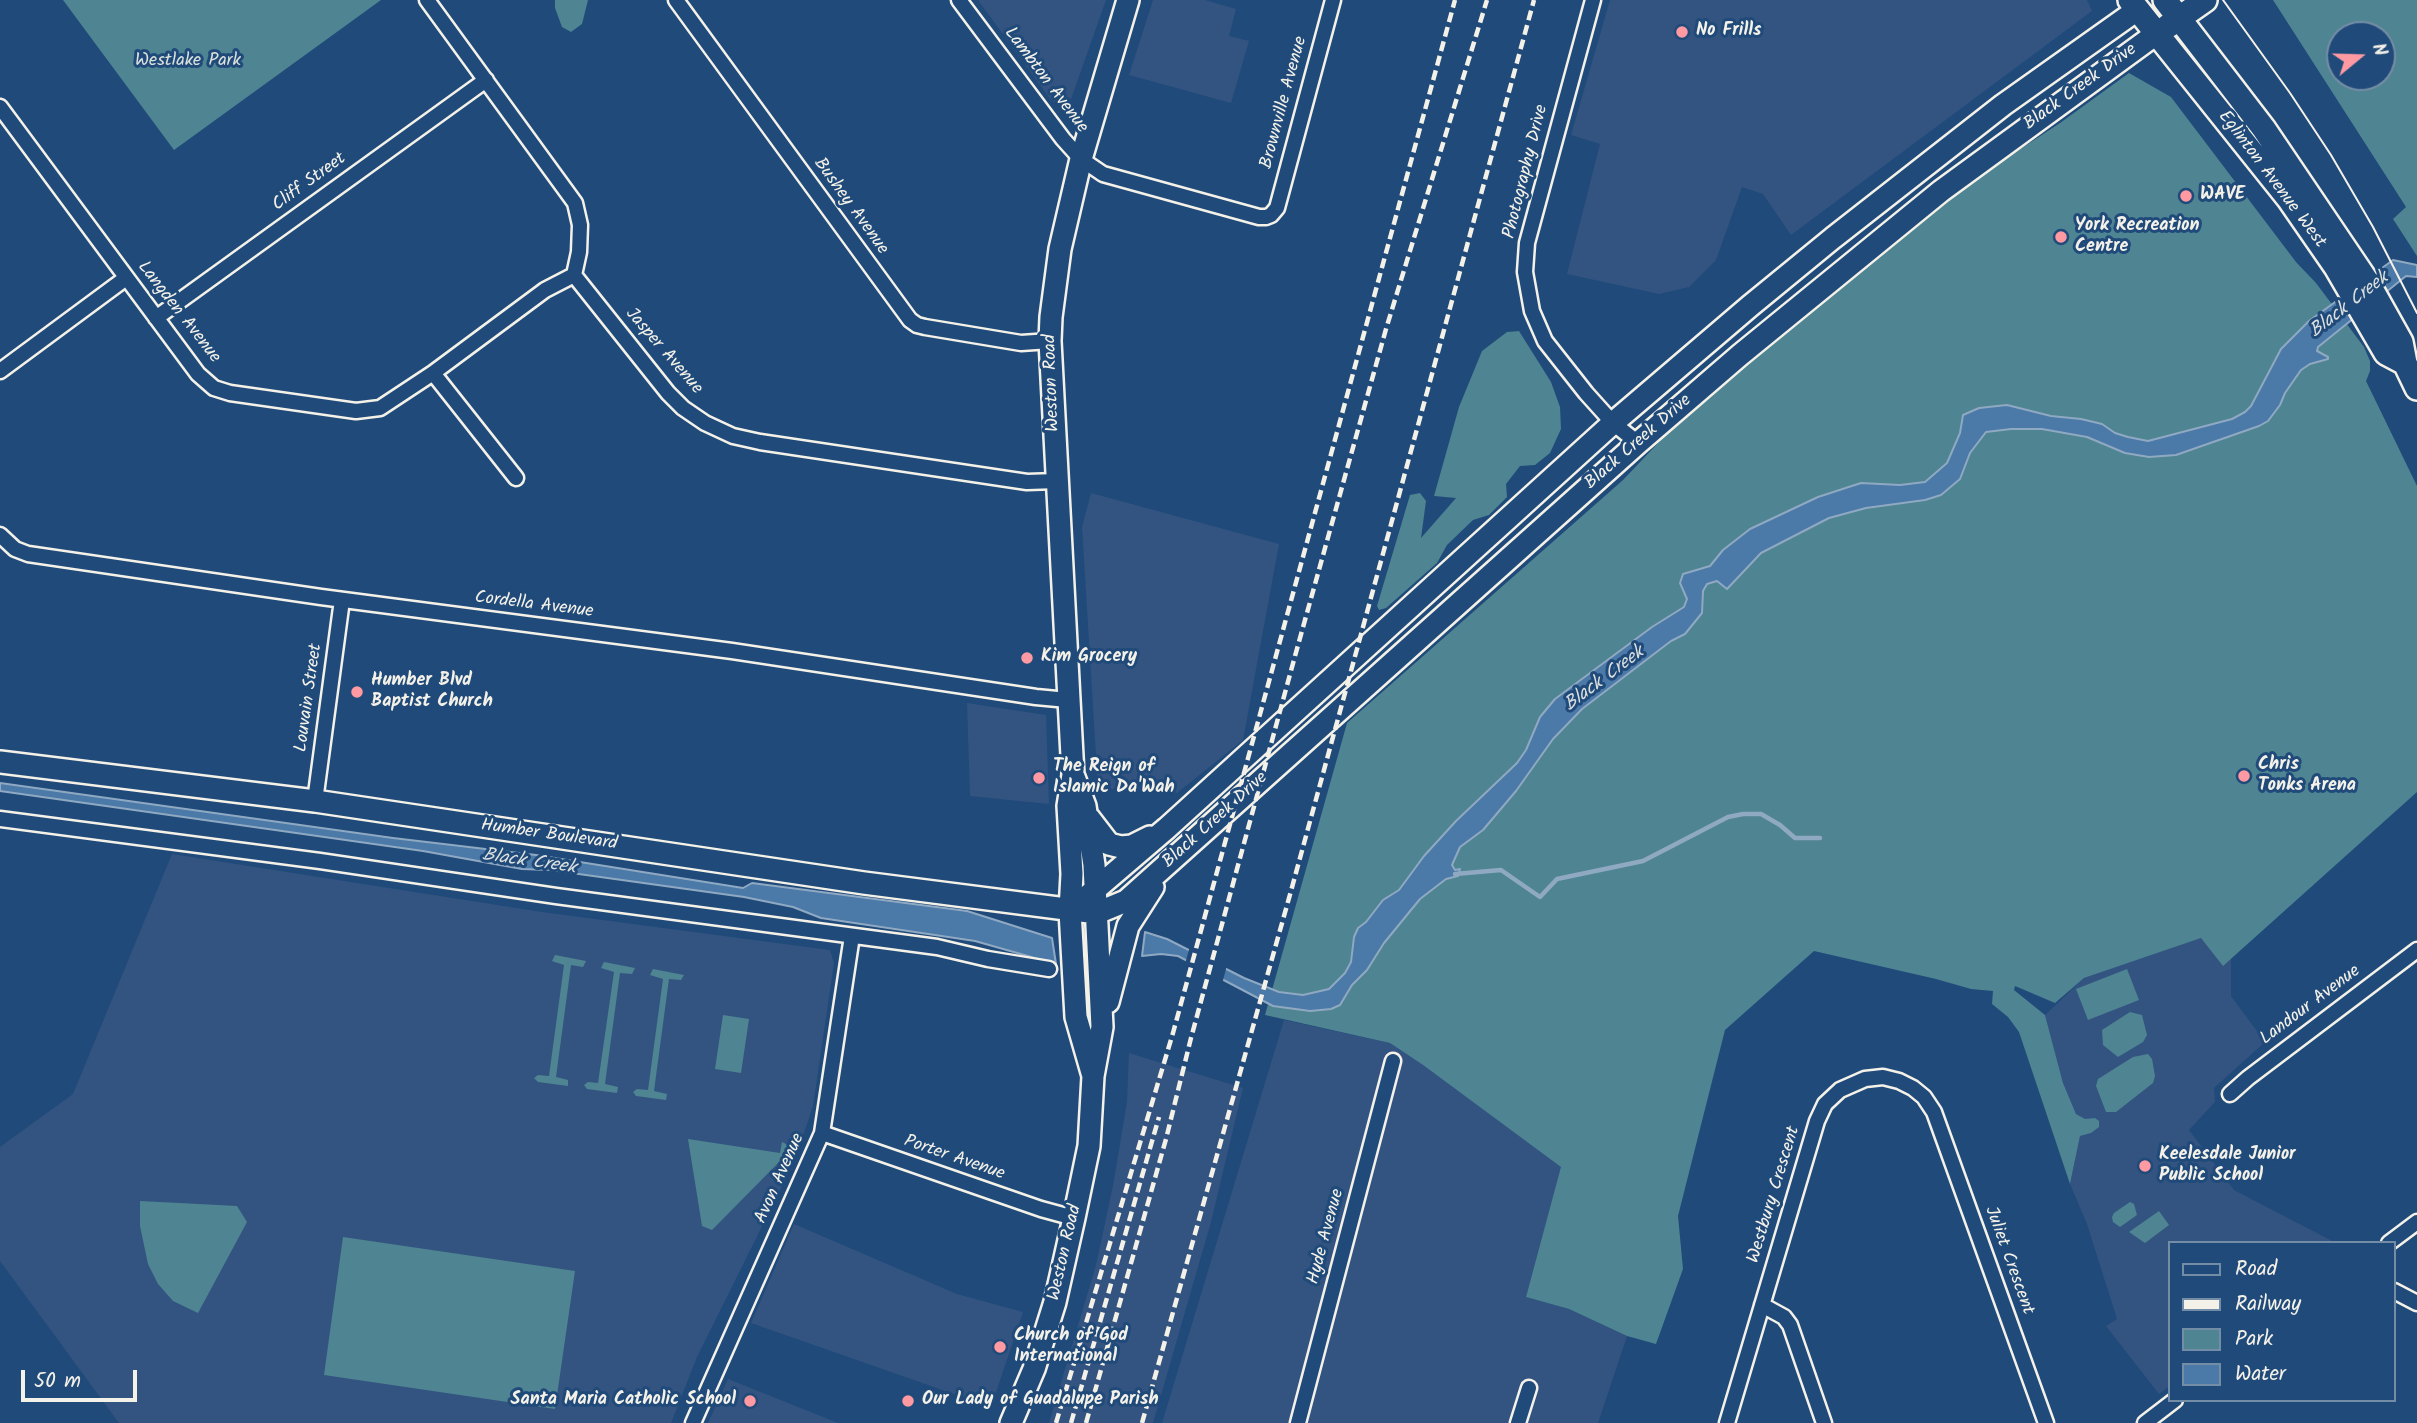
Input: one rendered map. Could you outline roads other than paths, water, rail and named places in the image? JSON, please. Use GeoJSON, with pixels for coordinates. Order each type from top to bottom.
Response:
{"type":"FeatureCollection","features":[{"type":"Feature","properties":{"kind":"main road","name":"Weston Road"},"geometry":{"type":"LineString","coordinates":[[1011,1423],[1034,1369],[1055,1302],[1089,1146],[1093,1076],[1102,1027],[1086,904],[1072,874],[1068,806],[1073,775],[1050,341],[1055,272],[1081,159],[1128,0]]}},
{"type":"Feature","properties":{"kind":"main road","name":"Black Creek Drive"},"geometry":{"type":"LineString","coordinates":[[1086,904],[1126,901],[1740,355],[1941,191],[2156,34],[2172,9],[2205,0]]}},
{"type":"Feature","properties":{"kind":"main road","name":"Black Creek Drive"},"geometry":{"type":"LineString","coordinates":[[1086,904],[1614,422],[1833,238],[2139,3]]}},
{"type":"Feature","properties":{"kind":"main road","name":"Eglinton Avenue West"},"geometry":{"type":"LineString","coordinates":[[2139,3],[2156,34],[2289,199],[2342,260]]}},
{"type":"Feature","properties":{"kind":"main road","name":"Eglinton Avenue West"},"geometry":{"type":"LineString","coordinates":[[2172,9],[2264,129],[2378,318],[2401,342],[2405,363],[2417,387]]}},
{"type":"Feature","properties":{"kind":"main road","name":"Humber Boulevard"},"geometry":{"type":"LineString","coordinates":[[0,762],[315,801],[864,883],[1086,904]]}},
{"type":"Feature","properties":{"kind":"main road","name":"Weston Road"},"geometry":{"type":"LineString","coordinates":[[1073,775],[1085,806],[1094,864],[1086,904],[1076,1017],[1093,1076]]}},
{"type":"Feature","properties":{"kind":"main road"},"geometry":{"type":"LineString","coordinates":[[1085,806],[1090,822],[1109,844],[1132,846],[1167,828]]}},
{"type":"Feature","properties":{"kind":"main road"},"geometry":{"type":"LineString","coordinates":[[1102,1027],[1128,926],[1146,896],[1183,850]]}},
{"type":"Feature","properties":{"kind":"street"},"geometry":{"type":"LineString","coordinates":[[427,0],[575,204],[580,225],[579,252],[574,275]]}},
{"type":"Feature","properties":{"kind":"street","name":"Bushey Avenue"},"geometry":{"type":"LineString","coordinates":[[676,0],[910,320],[925,327],[1021,343],[1050,341]]}},
{"type":"Feature","properties":{"kind":"street","name":"Lambton Avenue"},"geometry":{"type":"LineString","coordinates":[[959,0],[1063,139],[1081,159],[1103,174],[1259,217],[1272,215]]}},
{"type":"Feature","properties":{"kind":"street","name":"Brownville Avenue"},"geometry":{"type":"LineString","coordinates":[[1272,215],[1277,208],[1333,0]]}},
{"type":"Feature","properties":{"kind":"street","name":"Photography Drive"},"geometry":{"type":"LineString","coordinates":[[1593,0],[1527,243],[1525,272],[1532,311],[1545,341],[1586,393],[1639,443]]}},
{"type":"Feature","properties":{"kind":"street","name":"Cliff Street"},"geometry":{"type":"LineString","coordinates":[[156,317],[486,80]]}},
{"type":"Feature","properties":{"kind":"street","name":"Langden Avenue"},"geometry":{"type":"LineString","coordinates":[[0,107],[198,374],[214,388],[230,393],[356,411],[380,408],[433,373],[545,290],[574,275]]}},
{"type":"Feature","properties":{"kind":"street","name":"Jasper Avenue"},"geometry":{"type":"LineString","coordinates":[[574,275],[676,401],[705,423],[733,436],[1027,482],[1057,481]]}},
{"type":"Feature","properties":{"kind":"street"},"geometry":{"type":"LineString","coordinates":[[0,371],[126,278]]}},
{"type":"Feature","properties":{"kind":"street"},"geometry":{"type":"LineString","coordinates":[[433,373],[516,478]]}},
{"type":"Feature","properties":{"kind":"street","name":"Cordella Avenue"},"geometry":{"type":"LineString","coordinates":[[0,535],[15,549],[29,554],[1068,700]]}},
{"type":"Feature","properties":{"kind":"street","name":"Louvain Street"},"geometry":{"type":"LineString","coordinates":[[315,801],[342,600]]}},
{"type":"Feature","properties":{"kind":"street"},"geometry":{"type":"LineString","coordinates":[[0,819],[937,947],[1049,969]]}},
{"type":"Feature","properties":{"kind":"street","name":"Avon Avenue"},"geometry":{"type":"LineString","coordinates":[[693,1423],[822,1133],[852,936]]}},
{"type":"Feature","properties":{"kind":"street","name":"Landour Avenue"},"geometry":{"type":"LineString","coordinates":[[2230,1094],[2417,950]]}},
{"type":"Feature","properties":{"kind":"street","name":"Hyde Avenue"},"geometry":{"type":"LineString","coordinates":[[1298,1423],[1393,1060]]}},
{"type":"Feature","properties":{"kind":"street","name":"Westbury Crescent"},"geometry":{"type":"LineString","coordinates":[[1727,1423],[1811,1139],[1824,1105],[1850,1084],[1883,1077],[1913,1088],[1924,1097],[1934,1112]]}},
{"type":"Feature","properties":{"kind":"street","name":"Juliet Crescent"},"geometry":{"type":"LineString","coordinates":[[1934,1112],[2046,1423]]}},
{"type":"Feature","properties":{"kind":"street","name":"Porter Avenue"},"geometry":{"type":"LineString","coordinates":[[822,1133],[1074,1218]]}},
{"type":"Feature","properties":{"kind":"street"},"geometry":{"type":"LineString","coordinates":[[2392,1241],[2417,1222]]}},
{"type":"Feature","properties":{"kind":"street"},"geometry":{"type":"LineString","coordinates":[[2396,1292],[2417,1303]]}},
{"type":"Feature","properties":{"kind":"street"},"geometry":{"type":"LineString","coordinates":[[1762,1305],[1784,1317],[1790,1325],[1824,1423]]}},
{"type":"Feature","properties":{"kind":"street"},"geometry":{"type":"LineString","coordinates":[[1518,1423],[1529,1388]]}},
{"type":"Feature","properties":{"kind":"street"},"geometry":{"type":"LineString","coordinates":[[2145,1423],[2172,1402]]}},
{"type":"Feature","properties":{"kind":"water","name":"Black Creek"},"geometry":{"type":"Polygon","coordinates":[[[2393,260],[2417,265],[2417,277],[2406,276],[2318,347],[2317,351],[2328,359],[2310,364],[2301,370],[2268,421],[2259,426],[2176,455],[2149,457],[2125,453],[2087,437],[2042,429],[1986,432],[1970,453],[1960,479],[1941,495],[1925,500],[1866,508],[1829,518],[1761,553],[1727,589],[1717,581],[1707,584],[1703,591],[1702,613],[1685,634],[1671,641],[1582,709],[1553,739],[1516,791],[1483,830],[1460,847],[1452,865],[1455,870],[1460,869],[1458,876],[1446,879],[1420,899],[1384,943],[1367,970],[1352,985],[1340,1005],[1331,1009],[1310,1011],[1273,1006],[1178,956],[1142,956],[1145,932],[1167,939],[1244,978],[1279,992],[1303,995],[1329,989],[1345,973],[1351,962],[1354,937],[1358,928],[1383,900],[1399,890],[1424,856],[1456,821],[1517,763],[1526,750],[1540,717],[1555,699],[1652,627],[1684,607],[1687,599],[1680,583],[1683,574],[1710,566],[1723,550],[1750,529],[1818,497],[1861,483],[1900,485],[1925,482],[1947,463],[1960,433],[1963,415],[1979,408],[2007,405],[2051,416],[2081,419],[2102,424],[2115,433],[2148,441],[2232,419],[2251,406],[2281,349],[2309,321],[2393,260]]]}},
{"type":"Feature","properties":{"kind":"water","name":"Black Creek"},"geometry":{"type":"Polygon","coordinates":[[[0,783],[393,838],[536,855],[743,888],[752,883],[967,911],[1052,938],[1056,964],[975,941],[821,918],[793,907],[744,897],[550,870],[522,869],[423,851],[0,791],[0,783]]]}},
{"type":"Feature","properties":{"kind":"waterway"},"geometry":{"type":"LineString","coordinates":[[1455,874],[1501,870],[1540,897],[1557,879],[1643,861],[1728,817],[1743,814],[1761,814],[1795,838],[1820,838]]}},
{"type":"Feature","properties":{"kind":"tram line"},"geometry":{"type":"LineString","coordinates":[[2223,0],[2331,155],[2373,227],[2417,313]]}},
{"type":"Feature","properties":{"kind":"railway"},"geometry":{"type":"LineString","coordinates":[[1056,1423],[1173,1033],[1455,0]]}},
{"type":"Feature","properties":{"kind":"railway"},"geometry":{"type":"LineString","coordinates":[[1086,1423],[1386,329],[1487,0]]}},
{"type":"Feature","properties":{"kind":"railway"},"geometry":{"type":"LineString","coordinates":[[1142,1423],[1291,891],[1534,0]]}},
{"type":"Feature","properties":{"kind":"railway"},"geometry":{"type":"LineString","coordinates":[[1071,1423],[1159,1117]]}},
{"type":"Feature","properties":{"kind":"place","name":"No Frills"},"geometry":{"type":"Point","coordinates":[1682,32]}},
{"type":"Feature","properties":{"kind":"place","name":"WAVE"},"geometry":{"type":"Point","coordinates":[2186,196]}},
{"type":"Feature","properties":{"kind":"place","name":"York Recreation Centre"},"geometry":{"type":"Point","coordinates":[2061,237]}},
{"type":"Feature","properties":{"kind":"place","name":"Kim Grocery"},"geometry":{"type":"Point","coordinates":[1027,658]}},
{"type":"Feature","properties":{"kind":"place","name":"Humber Blvd Baptist Church"},"geometry":{"type":"Point","coordinates":[357,692]}},
{"type":"Feature","properties":{"kind":"place","name":"Chris Tonks Arena"},"geometry":{"type":"Point","coordinates":[2244,776]}},
{"type":"Feature","properties":{"kind":"place","name":"The Reign of Islamic Da'Wah"},"geometry":{"type":"Point","coordinates":[1039,778]}},
{"type":"Feature","properties":{"kind":"place","name":"Keelesdale Junior Public School"},"geometry":{"type":"Point","coordinates":[2145,1166]}},
{"type":"Feature","properties":{"kind":"place","name":"Church of God International"},"geometry":{"type":"Point","coordinates":[1000,1347]}},
{"type":"Feature","properties":{"kind":"place","name":"Santa Maria Catholic School"},"geometry":{"type":"Point","coordinates":[750,1401]}},
{"type":"Feature","properties":{"kind":"place","name":"Our Lady of Guadalupe Parish"},"geometry":{"type":"Point","coordinates":[908,1401]}},
{"type":"Feature","properties":{"kind":"park label","name":"Westlake Park"},"geometry":{"type":"Point","coordinates":[188,62]}}]}
